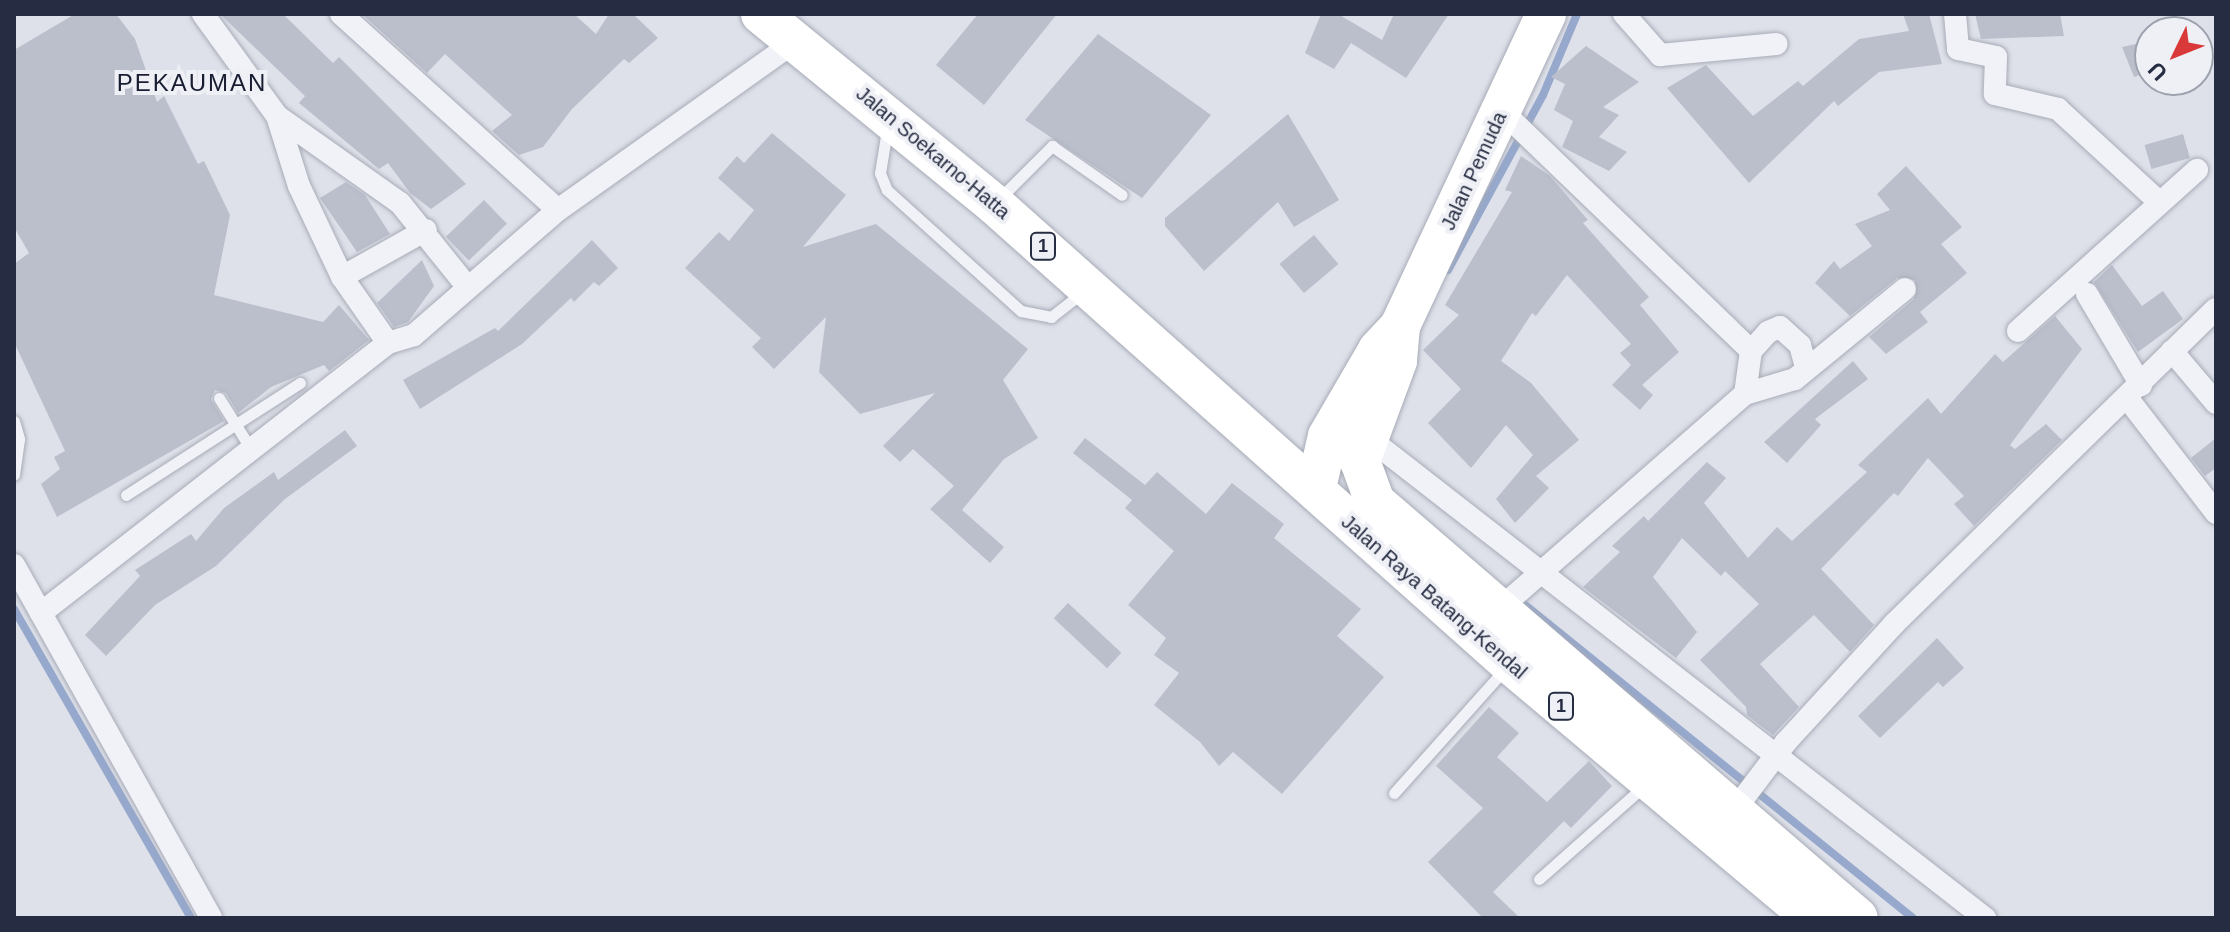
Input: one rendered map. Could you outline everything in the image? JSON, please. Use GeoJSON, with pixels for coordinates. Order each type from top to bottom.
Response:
{"type":"FeatureCollection","features":[{"type":"Feature","properties":{"kind":"highway","name":"Jalan Soekarno-Hatta"},"geometry":{"type":"LineString","coordinates":[[761,14],[797,40],[994,204],[1316,488]]}},
{"type":"Feature","properties":{"kind":"highway","name":"Jalan Pemuda"},"geometry":{"type":"LineString","coordinates":[[1316,488],[1328,436],[1378,350],[1400,326],[1508,117],[1546,14]]}},
{"type":"Feature","properties":{"kind":"highway","name":"Jalan Pemuda"},"geometry":{"type":"LineString","coordinates":[[1375,502],[1360,461],[1366,436],[1397,361],[1400,326]]}},
{"type":"Feature","properties":{"kind":"highway","name":"Jalan Raya Batang-Kendal"},"geometry":{"type":"LineString","coordinates":[[1316,488],[1342,517],[1509,663],[1813,918]]}},
{"type":"Feature","properties":{"kind":"highway","name":"Jalan Raya Batang-Kendal"},"geometry":{"type":"LineString","coordinates":[[1375,502],[1503,606],[1858,918]]}},
{"type":"Feature","properties":{"kind":"street"},"geometry":{"type":"LineString","coordinates":[[203,14],[277,116],[299,186],[342,277],[388,343]]}},
{"type":"Feature","properties":{"kind":"street"},"geometry":{"type":"LineString","coordinates":[[341,14],[558,210]]}},
{"type":"Feature","properties":{"kind":"street"},"geometry":{"type":"LineString","coordinates":[[1624,14],[1660,55],[1776,44]]}},
{"type":"Feature","properties":{"kind":"street"},"geometry":{"type":"LineString","coordinates":[[1955,14],[1957,47],[1996,57],[1995,94],[2058,109],[2158,201]]}},
{"type":"Feature","properties":{"kind":"street"},"geometry":{"type":"LineString","coordinates":[[41,613],[388,343],[414,335],[466,285],[558,210],[797,40]]}},
{"type":"Feature","properties":{"kind":"street"},"geometry":{"type":"LineString","coordinates":[[277,116],[400,203],[426,230],[466,285]]}},
{"type":"Feature","properties":{"kind":"street"},"geometry":{"type":"LineString","coordinates":[[1508,117],[1751,351]]}},
{"type":"Feature","properties":{"kind":"street"},"geometry":{"type":"LineString","coordinates":[[2018,331],[2158,201],[2197,170]]}},
{"type":"Feature","properties":{"kind":"street"},"geometry":{"type":"LineString","coordinates":[[342,277],[426,230]]}},
{"type":"Feature","properties":{"kind":"street"},"geometry":{"type":"LineString","coordinates":[[1503,606],[1745,394],[1795,379],[1905,289]]}},
{"type":"Feature","properties":{"kind":"street"},"geometry":{"type":"LineString","coordinates":[[2087,294],[2135,392],[2216,513]]}},
{"type":"Feature","properties":{"kind":"street"},"geometry":{"type":"LineString","coordinates":[[1735,809],[1777,753],[1894,624],[2135,392],[2216,309]]}},
{"type":"Feature","properties":{"kind":"street"},"geometry":{"type":"LineString","coordinates":[[1745,394],[1751,351],[1780,327],[1800,345],[1806,368]]}},
{"type":"Feature","properties":{"kind":"street"},"geometry":{"type":"LineString","coordinates":[[2172,351],[2216,403]]}},
{"type":"Feature","properties":{"kind":"street"},"geometry":{"type":"LineString","coordinates":[[1366,436],[1535,578],[1777,753],[1985,918]]}},
{"type":"Feature","properties":{"kind":"street"},"geometry":{"type":"LineString","coordinates":[[14,565],[211,918]]}},
{"type":"Feature","properties":{"kind":"lane"},"geometry":{"type":"LineString","coordinates":[[890,117],[880,173],[887,190],[1021,311],[1051,317],[1090,287]]}},
{"type":"Feature","properties":{"kind":"lane"},"geometry":{"type":"LineString","coordinates":[[994,204],[1052,146],[1122,195]]}},
{"type":"Feature","properties":{"kind":"lane"},"geometry":{"type":"LineString","coordinates":[[126,495],[300,383]]}},
{"type":"Feature","properties":{"kind":"lane"},"geometry":{"type":"LineString","coordinates":[[219,398],[251,449]]}},
{"type":"Feature","properties":{"kind":"lane"},"geometry":{"type":"LineString","coordinates":[[14,421],[19,439],[14,475]]}},
{"type":"Feature","properties":{"kind":"lane"},"geometry":{"type":"LineString","coordinates":[[1394,793],[1509,663]]}},
{"type":"Feature","properties":{"kind":"lane"},"geometry":{"type":"LineString","coordinates":[[1539,879],[1650,781]]}},
{"type":"Feature","properties":{"kind":"building"},"geometry":{"type":"Polygon","coordinates":[[[75,14],[116,14],[135,39],[157,102],[164,96],[198,164],[204,161],[230,215],[214,295],[323,322],[339,305],[369,340],[329,371],[324,365],[271,387],[238,413],[226,393],[215,390],[211,399],[224,421],[57,517],[41,484],[60,469],[54,457],[65,451],[14,342],[14,264],[29,253],[14,227],[14,50],[75,14]]]}},
{"type":"Feature","properties":{"kind":"building"},"geometry":{"type":"Polygon","coordinates":[[[220,14],[283,14],[333,63],[339,57],[466,184],[431,209],[410,193],[388,163],[379,169],[299,103],[305,96],[220,14]]]}},
{"type":"Feature","properties":{"kind":"building"},"geometry":{"type":"Polygon","coordinates":[[[362,14],[574,14],[596,34],[609,14],[633,14],[658,38],[629,63],[624,59],[572,109],[543,147],[519,155],[492,131],[512,115],[445,54],[427,73],[362,14]]]}},
{"type":"Feature","properties":{"kind":"building"},"geometry":{"type":"Polygon","coordinates":[[[978,14],[1057,14],[984,105],[936,65],[978,14]]]}},
{"type":"Feature","properties":{"kind":"building"},"geometry":{"type":"Polygon","coordinates":[[[1321,14],[1338,14],[1382,40],[1394,14],[1449,14],[1406,78],[1351,43],[1334,69],[1305,53],[1321,14]]]}},
{"type":"Feature","properties":{"kind":"building"},"geometry":{"type":"Polygon","coordinates":[[[1903,14],[1929,14],[1942,64],[1879,72],[1838,106],[1834,101],[1749,183],[1667,88],[1706,65],[1753,116],[1798,81],[1803,86],[1859,39],[1909,31],[1903,14]]]}},
{"type":"Feature","properties":{"kind":"building"},"geometry":{"type":"Polygon","coordinates":[[[1975,14],[2060,14],[2064,36],[1981,39],[1975,14]]]}},
{"type":"Feature","properties":{"kind":"building"},"geometry":{"type":"Polygon","coordinates":[[[1098,34],[1211,115],[1142,198],[1025,120],[1098,34]]]}},
{"type":"Feature","properties":{"kind":"building"},"geometry":{"type":"Polygon","coordinates":[[[2134,44],[2134,77],[2122,47],[2134,44]]]}},
{"type":"Feature","properties":{"kind":"building"},"geometry":{"type":"Polygon","coordinates":[[[1586,46],[1639,82],[1603,107],[1619,115],[1599,137],[1627,152],[1609,171],[1562,147],[1573,121],[1554,110],[1565,84],[1551,77],[1586,46]]]}},
{"type":"Feature","properties":{"kind":"building"},"geometry":{"type":"Polygon","coordinates":[[[1288,114],[1339,200],[1294,227],[1278,202],[1204,271],[1165,226],[1165,218],[1288,114]]]}},
{"type":"Feature","properties":{"kind":"building"},"geometry":{"type":"Polygon","coordinates":[[[772,133],[846,195],[803,247],[876,224],[1028,349],[1003,380],[1038,438],[1004,459],[962,510],[1004,547],[990,563],[930,509],[954,486],[913,449],[900,462],[883,446],[935,393],[860,414],[819,372],[826,317],[774,369],[752,347],[761,338],[685,268],[719,232],[729,241],[754,210],[718,178],[737,156],[744,163],[772,133]]]}},
{"type":"Feature","properties":{"kind":"building"},"geometry":{"type":"Polygon","coordinates":[[[2183,134],[2190,158],[2151,169],[2145,145],[2183,134]]]}},
{"type":"Feature","properties":{"kind":"building"},"geometry":{"type":"Polygon","coordinates":[[[1521,156],[1550,176],[1588,220],[1583,223],[1649,297],[1640,305],[1679,352],[1642,385],[1653,395],[1640,410],[1612,385],[1631,365],[1620,353],[1631,344],[1567,275],[1536,316],[1532,313],[1501,361],[1531,383],[1579,440],[1536,476],[1549,488],[1515,523],[1496,499],[1533,455],[1506,425],[1471,468],[1428,423],[1461,389],[1423,350],[1459,315],[1445,305],[1512,192],[1505,190],[1521,156]]]}},
{"type":"Feature","properties":{"kind":"building"},"geometry":{"type":"Polygon","coordinates":[[[1906,166],[1962,227],[1941,244],[1967,273],[1920,312],[1928,322],[1886,354],[1869,337],[1914,299],[1915,280],[1897,278],[1850,316],[1815,283],[1834,261],[1840,269],[1872,246],[1855,224],[1890,210],[1877,194],[1906,166]]]}},
{"type":"Feature","properties":{"kind":"building"},"geometry":{"type":"Polygon","coordinates":[[[346,182],[365,195],[390,234],[357,252],[320,198],[346,182]]]}},
{"type":"Feature","properties":{"kind":"building"},"geometry":{"type":"Polygon","coordinates":[[[484,200],[507,224],[469,261],[446,237],[484,200]]]}},
{"type":"Feature","properties":{"kind":"building"},"geometry":{"type":"Polygon","coordinates":[[[1314,235],[1338,264],[1304,293],[1280,264],[1314,235]]]}},
{"type":"Feature","properties":{"kind":"building"},"geometry":{"type":"Polygon","coordinates":[[[592,240],[618,268],[599,286],[594,282],[574,302],[571,298],[522,344],[420,409],[403,380],[495,328],[498,331],[592,240]]]}},
{"type":"Feature","properties":{"kind":"building"},"geometry":{"type":"Polygon","coordinates":[[[422,260],[434,286],[408,322],[394,327],[377,303],[422,260]]]}},
{"type":"Feature","properties":{"kind":"building"},"geometry":{"type":"Polygon","coordinates":[[[2112,265],[2142,306],[2163,291],[2183,319],[2138,352],[2094,282],[2112,265]]]}},
{"type":"Feature","properties":{"kind":"building"},"geometry":{"type":"Polygon","coordinates":[[[2055,316],[2082,349],[2010,445],[2015,449],[2046,424],[2062,440],[1974,526],[1954,504],[1964,496],[1928,458],[1898,496],[1894,493],[1821,569],[1874,625],[1850,652],[1814,615],[1760,664],[1799,707],[1773,735],[1747,715],[1746,707],[1700,660],[1759,604],[1725,571],[1721,576],[1682,538],[1653,577],[1697,632],[1676,658],[1583,587],[1620,552],[1612,546],[1644,516],[1648,521],[1707,462],[1726,478],[1704,503],[1748,558],[1777,527],[1792,541],[1867,472],[1858,465],[1928,398],[1941,414],[1995,354],[2003,362],[2055,316]]]}},
{"type":"Feature","properties":{"kind":"building"},"geometry":{"type":"Polygon","coordinates":[[[1853,361],[1868,379],[1815,419],[1821,425],[1787,463],[1764,442],[1853,361]]]}},
{"type":"Feature","properties":{"kind":"building"},"geometry":{"type":"Polygon","coordinates":[[[345,430],[357,446],[285,499],[216,566],[155,605],[106,656],[85,635],[140,576],[135,570],[191,534],[196,541],[224,508],[274,472],[278,480],[345,430]]]}},
{"type":"Feature","properties":{"kind":"building"},"geometry":{"type":"Polygon","coordinates":[[[1085,438],[1145,485],[1157,472],[1206,514],[1232,483],[1284,524],[1274,538],[1361,609],[1337,636],[1384,677],[1282,794],[1233,752],[1219,766],[1200,742],[1154,705],[1179,673],[1154,655],[1166,638],[1128,605],[1174,551],[1125,508],[1132,500],[1073,453],[1085,438]]]}},
{"type":"Feature","properties":{"kind":"building"},"geometry":{"type":"Polygon","coordinates":[[[2216,438],[2216,468],[2205,476],[2191,458],[2216,438]]]}},
{"type":"Feature","properties":{"kind":"building"},"geometry":{"type":"Polygon","coordinates":[[[1068,603],[1121,653],[1107,668],[1054,618],[1068,603]]]}},
{"type":"Feature","properties":{"kind":"building"},"geometry":{"type":"Polygon","coordinates":[[[1937,638],[1964,668],[1943,687],[1938,682],[1880,738],[1858,716],[1937,638]]]}},
{"type":"Feature","properties":{"kind":"building"},"geometry":{"type":"Polygon","coordinates":[[[1489,707],[1519,733],[1497,757],[1547,802],[1589,761],[1612,786],[1571,828],[1564,821],[1493,892],[1520,918],[1483,918],[1428,862],[1483,808],[1436,766],[1489,707]]]}},
{"type":"Feature","properties":{"kind":"waterway"},"geometry":{"type":"LineString","coordinates":[[1448,270],[1543,95],[1577,14]]}},
{"type":"Feature","properties":{"kind":"waterway"},"geometry":{"type":"LineString","coordinates":[[1520,601],[1913,918]]}},
{"type":"Feature","properties":{"kind":"waterway"},"geometry":{"type":"LineString","coordinates":[[14,609],[191,918]]}},
{"type":"Feature","properties":{"kind":"district","name":"PEKAUMAN"},"geometry":{"type":"Point","coordinates":[192,83]}}]}
